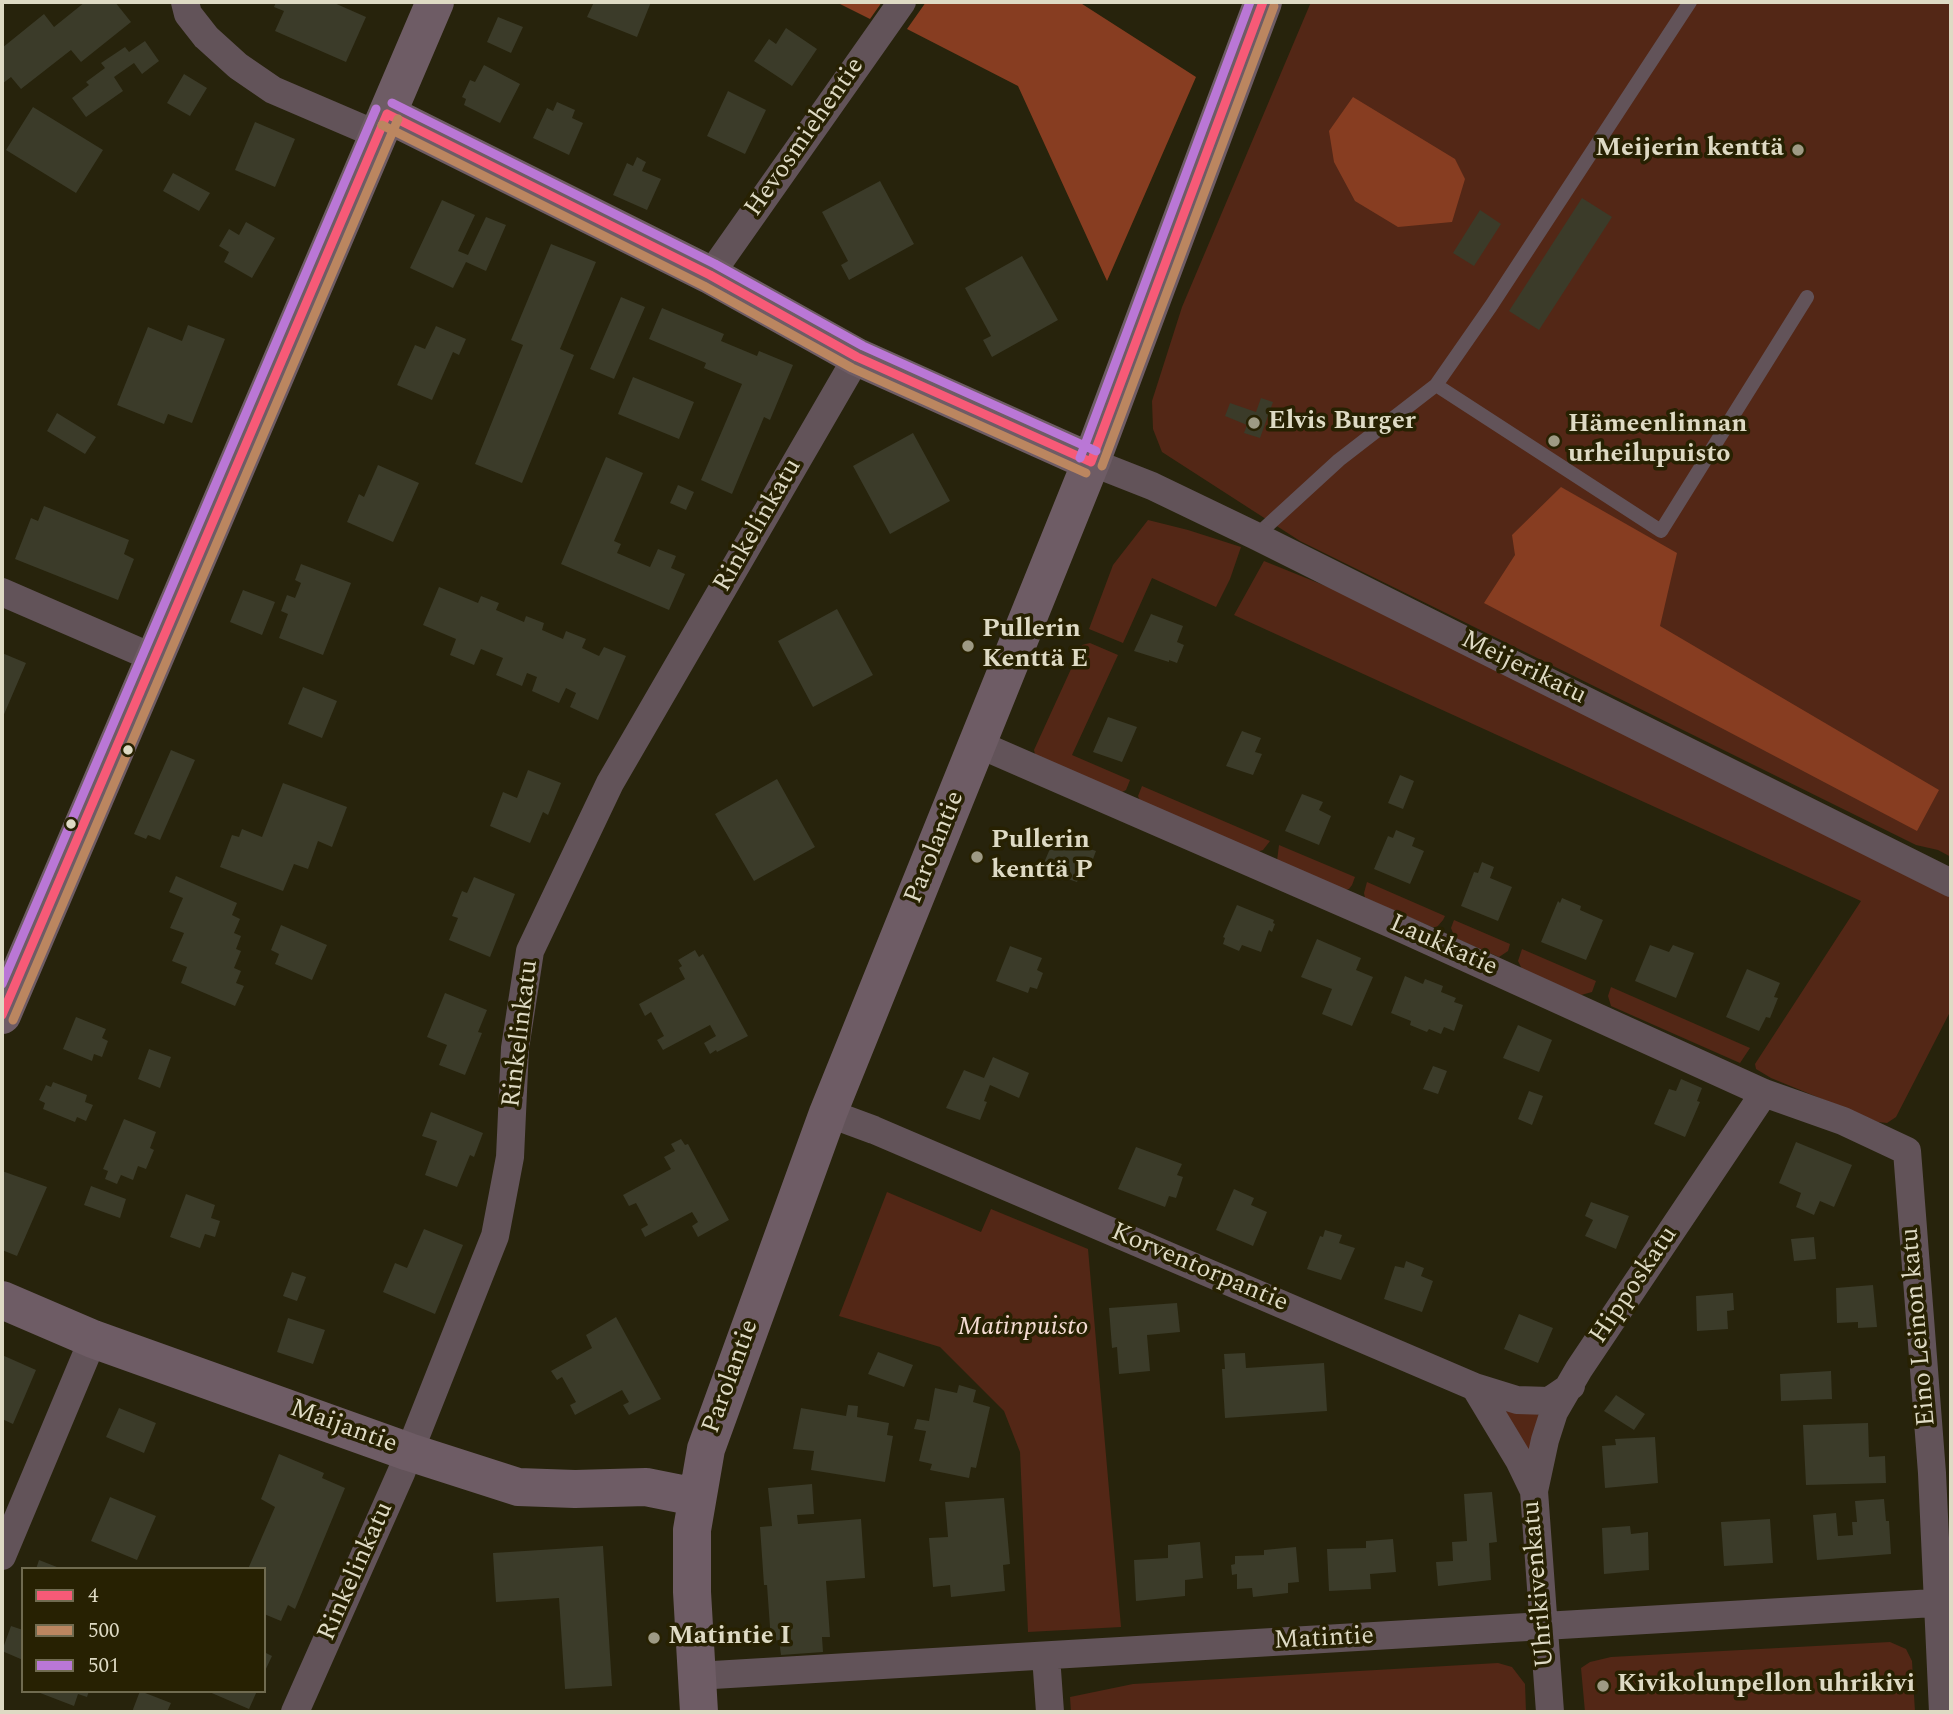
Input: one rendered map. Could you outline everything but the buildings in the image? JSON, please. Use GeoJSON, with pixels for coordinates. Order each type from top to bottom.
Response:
{"type":"FeatureCollection","features":[{"type":"Feature","properties":{"kind":"main road"},"geometry":{"type":"LineString","coordinates":[[2,1015],[435,2]]}},
{"type":"Feature","properties":{"kind":"main road","name":"Parolantie"},"geometry":{"type":"LineString","coordinates":[[698,1694],[692,1543],[696,1497],[706,1449],[828,1113],[1091,461],[1263,2]]}},
{"type":"Feature","properties":{"kind":"main road"},"geometry":{"type":"LineString","coordinates":[[382,125],[709,275],[857,357],[1091,461]]}},
{"type":"Feature","properties":{"kind":"main road","name":"Maijantie"},"geometry":{"type":"LineString","coordinates":[[2,1300],[93,1339],[409,1452],[518,1487],[646,1487],[696,1497]]}},
{"type":"Feature","properties":{"kind":"street"},"geometry":{"type":"LineString","coordinates":[[185,2],[188,14],[206,37],[238,66],[274,90],[382,125]]}},
{"type":"Feature","properties":{"kind":"street","name":"Hevosmiehentie"},"geometry":{"type":"LineString","coordinates":[[709,275],[902,2]]}},
{"type":"Feature","properties":{"kind":"street","name":"Rinkelinkatu"},"geometry":{"type":"LineString","coordinates":[[305,1709],[495,1236],[510,1157],[515,1048],[530,951],[610,783],[857,357]]}},
{"type":"Feature","properties":{"kind":"street","name":"Meijerikatu"},"geometry":{"type":"LineString","coordinates":[[1091,461],[1152,486],[1256,537],[1951,883]]}},
{"type":"Feature","properties":{"kind":"street"},"geometry":{"type":"LineString","coordinates":[[2,592],[154,659]]}},
{"type":"Feature","properties":{"kind":"street","name":"Laukkatie"},"geometry":{"type":"LineString","coordinates":[[978,744],[1396,926],[1764,1093],[1843,1121],[1907,1151]]}},
{"type":"Feature","properties":{"kind":"street","name":"Hipposkatu"},"geometry":{"type":"LineString","coordinates":[[1534,1491],[1554,1412],[1579,1370],[1764,1093]]}},
{"type":"Feature","properties":{"kind":"street","name":"Korventorpantie"},"geometry":{"type":"LineString","coordinates":[[828,1113],[874,1130],[1475,1387],[1517,1400],[1549,1401],[1571,1386]]}},
{"type":"Feature","properties":{"kind":"street","name":"Eino Leinon katu"},"geometry":{"type":"LineString","coordinates":[[1907,1151],[1944,1602],[1944,1712]]}},
{"type":"Feature","properties":{"kind":"street"},"geometry":{"type":"LineString","coordinates":[[2,1556],[93,1339]]}},
{"type":"Feature","properties":{"kind":"street","name":"Uhrikivenkatu"},"geometry":{"type":"LineString","coordinates":[[1475,1387],[1519,1460],[1534,1491],[1550,1712]]}},
{"type":"Feature","properties":{"kind":"street","name":"Matintie"},"geometry":{"type":"LineString","coordinates":[[698,1694],[1046,1656],[1944,1602]]}},
{"type":"Feature","properties":{"kind":"street"},"geometry":{"type":"LineString","coordinates":[[1046,1656],[1050,1712]]}},
{"type":"Feature","properties":{"kind":"lane"},"geometry":{"type":"LineString","coordinates":[[1256,537],[1339,460],[1436,385],[1491,306],[1690,2]]}},
{"type":"Feature","properties":{"kind":"lane"},"geometry":{"type":"LineString","coordinates":[[1436,385],[1661,531],[1807,297]]}},
{"type":"Feature","properties":{"kind":"green space","name":"Hämeenlinnan urheilupuisto"},"geometry":{"type":"Polygon","coordinates":[[[1311,2],[1951,2],[1951,857],[1938,850],[1916,845],[1300,541],[1162,452],[1153,429],[1152,401],[1182,307],[1311,2]]]}},
{"type":"Feature","properties":{"kind":"green space"},"geometry":{"type":"Polygon","coordinates":[[[1148,520],[1241,547],[1230,579],[1216,607],[1152,578],[1123,643],[1089,629],[1113,565],[1148,520]]]}},
{"type":"Feature","properties":{"kind":"green space"},"geometry":{"type":"Polygon","coordinates":[[[1264,561],[1348,595],[1951,897],[1951,1010],[1896,1117],[1887,1123],[1878,1122],[1771,1078],[1756,1069],[1755,1064],[1861,901],[1234,615],[1264,561]]]}},
{"type":"Feature","properties":{"kind":"green space"},"geometry":{"type":"Polygon","coordinates":[[[1090,643],[1118,655],[1072,755],[1130,780],[1126,790],[1116,795],[1037,762],[1034,750],[1082,645],[1090,643]]]}},
{"type":"Feature","properties":{"kind":"green space"},"geometry":{"type":"Polygon","coordinates":[[[1142,786],[1270,841],[1263,850],[1254,853],[1142,806],[1138,796],[1142,786]]]}},
{"type":"Feature","properties":{"kind":"green space"},"geometry":{"type":"Polygon","coordinates":[[[1279,845],[1355,877],[1352,885],[1341,891],[1277,861],[1279,845]]]}},
{"type":"Feature","properties":{"kind":"green space"},"geometry":{"type":"Polygon","coordinates":[[[1367,882],[1445,916],[1437,927],[1432,927],[1365,898],[1367,882]]]}},
{"type":"Feature","properties":{"kind":"green space"},"geometry":{"type":"Polygon","coordinates":[[[1454,920],[1510,944],[1508,951],[1499,957],[1455,938],[1451,928],[1454,920]]]}},
{"type":"Feature","properties":{"kind":"green space"},"geometry":{"type":"Polygon","coordinates":[[[1522,949],[1596,981],[1592,992],[1581,995],[1522,969],[1518,961],[1522,949]]]}},
{"type":"Feature","properties":{"kind":"green space"},"geometry":{"type":"Polygon","coordinates":[[[1611,987],[1750,1048],[1740,1063],[1611,1006],[1608,996],[1611,987]]]}},
{"type":"Feature","properties":{"kind":"green space","name":"Matinpuisto"},"geometry":{"type":"Polygon","coordinates":[[[887,1192],[981,1232],[991,1209],[1088,1249],[1121,1627],[1028,1632],[1020,1452],[1004,1411],[940,1347],[839,1316],[887,1192]]]}},
{"type":"Feature","properties":{"kind":"green space"},"geometry":{"type":"Polygon","coordinates":[[[1501,1409],[1536,1412],[1540,1417],[1529,1459],[1501,1409]]]}},
{"type":"Feature","properties":{"kind":"green space"},"geometry":{"type":"Polygon","coordinates":[[[1890,1642],[1906,1649],[1912,1661],[1915,1712],[1585,1712],[1581,1668],[1590,1662],[1611,1657],[1890,1642]]]}},
{"type":"Feature","properties":{"kind":"green space"},"geometry":{"type":"Polygon","coordinates":[[[1498,1663],[1512,1667],[1525,1684],[1526,1712],[1071,1712],[1070,1697],[1133,1684],[1498,1663]]]}},
{"type":"Feature","properties":{"kind":"shaded area"},"geometry":{"type":"Polygon","coordinates":[[[836,2],[882,2],[870,19],[836,2]]]}},
{"type":"Feature","properties":{"kind":"shaded area"},"geometry":{"type":"Polygon","coordinates":[[[926,2],[1079,2],[1196,77],[1107,281],[1018,86],[907,29],[926,2]]]}},
{"type":"Feature","properties":{"kind":"shaded area"},"geometry":{"type":"Polygon","coordinates":[[[1353,97],[1455,159],[1465,179],[1452,222],[1398,227],[1355,201],[1334,162],[1329,131],[1353,97]]]}},
{"type":"Feature","properties":{"kind":"shaded area"},"geometry":{"type":"Polygon","coordinates":[[[1561,487],[1677,553],[1660,626],[1939,790],[1917,831],[1484,603],[1515,555],[1512,535],[1561,487]]]}},
{"type":"Feature","properties":{"kind":"transit line","name":"501"},"geometry":{"type":"LineString","coordinates":[[1080,458],[1250,2]]}},
{"type":"Feature","properties":{"kind":"transit line","name":"4"},"geometry":{"type":"LineString","coordinates":[[1091,462],[1263,2]]}},
{"type":"Feature","properties":{"kind":"transit line","name":"500"},"geometry":{"type":"LineString","coordinates":[[1102,466],[1274,6]]}},
{"type":"Feature","properties":{"kind":"transit line","name":"501"},"geometry":{"type":"LineString","coordinates":[[392,103],[715,264],[863,346],[1096,451]]}},
{"type":"Feature","properties":{"kind":"transit line","name":"501"},"geometry":{"type":"LineString","coordinates":[[2,984],[376,109]]}},
{"type":"Feature","properties":{"kind":"transit line","name":"4"},"geometry":{"type":"LineString","coordinates":[[387,114],[710,275],[857,357],[1091,462]]}},
{"type":"Feature","properties":{"kind":"transit line","name":"4"},"geometry":{"type":"LineString","coordinates":[[2,1015],[387,114]]}},
{"type":"Feature","properties":{"kind":"transit line","name":"500"},"geometry":{"type":"LineString","coordinates":[[13,1020],[398,119]]}},
{"type":"Feature","properties":{"kind":"transit line","name":"500"},"geometry":{"type":"LineString","coordinates":[[382,125],[704,286],[852,368],[1086,473]]}},
{"type":"Feature","properties":{"kind":"place","name":"Meijerin kenttä"},"geometry":{"type":"Point","coordinates":[1798,150]}},
{"type":"Feature","properties":{"kind":"place","name":"Elvis Burger"},"geometry":{"type":"Point","coordinates":[1254,423]}},
{"type":"Feature","properties":{"kind":"place","name":"Hämeenlinnan urheilupuisto"},"geometry":{"type":"Point","coordinates":[1554,441]}},
{"type":"Feature","properties":{"kind":"place","name":"Pullerin Kenttä E"},"geometry":{"type":"Point","coordinates":[968,646]}},
{"type":"Feature","properties":{"kind":"place","name":"Pullerin kenttä P"},"geometry":{"type":"Point","coordinates":[977,857]}},
{"type":"Feature","properties":{"kind":"place","name":"Matintie I"},"geometry":{"type":"Point","coordinates":[654,1638]}},
{"type":"Feature","properties":{"kind":"place","name":"Kivikolunpellon uhrikivi"},"geometry":{"type":"Point","coordinates":[1603,1686]}}]}
